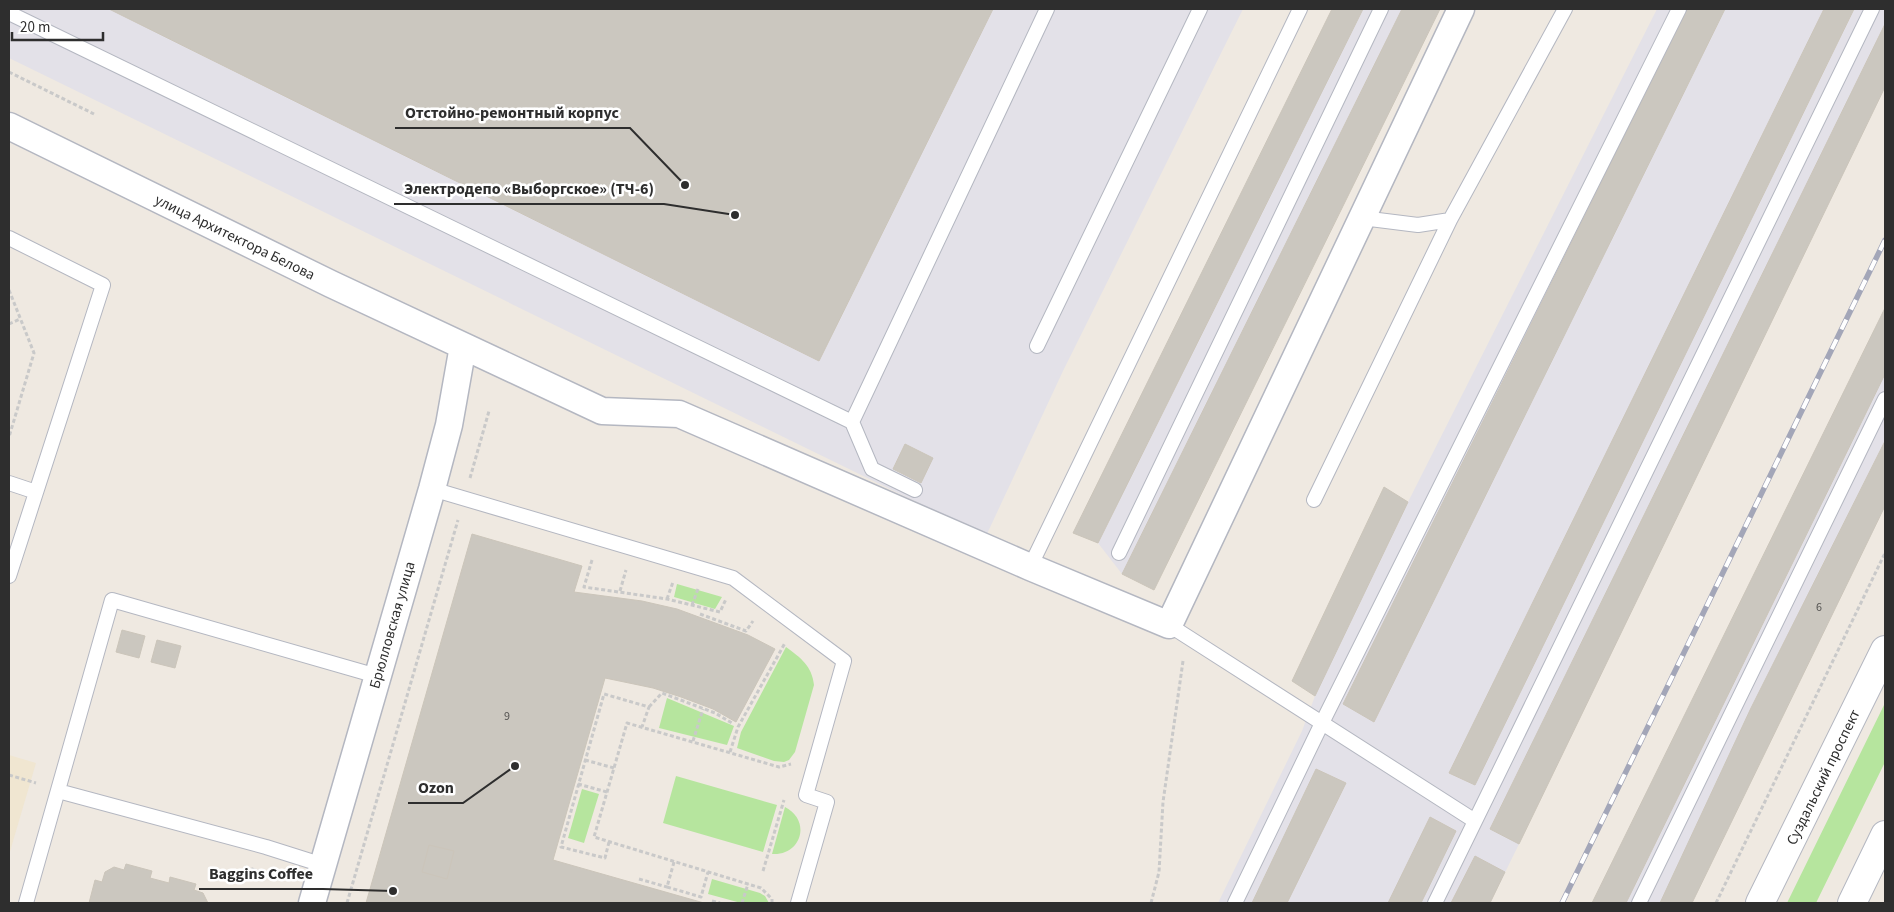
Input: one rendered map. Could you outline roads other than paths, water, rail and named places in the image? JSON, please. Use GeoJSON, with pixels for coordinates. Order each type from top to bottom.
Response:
{"type":"FeatureCollection","features":[{"type":"Feature","properties":{"kind":"main road","name":"Суздальский проспект"},"geometry":{"type":"LineString","coordinates":[[1760,903],[1885,650]]}},
{"type":"Feature","properties":{"kind":"main road"},"geometry":{"type":"LineString","coordinates":[[1852,903],[1885,835]]}},
{"type":"Feature","properties":{"kind":"street"},"geometry":{"type":"LineString","coordinates":[[1178,631],[1362,218],[1461,9]]}},
{"type":"Feature","properties":{"kind":"street","name":"улица Архитектора Белова"},"geometry":{"type":"LineString","coordinates":[[9,126],[331,284],[602,411],[679,414],[1178,631]]}},
{"type":"Feature","properties":{"kind":"street","name":"Брюлловская улица"},"geometry":{"type":"LineString","coordinates":[[312,903],[432,489],[449,426],[463,346]]}},
{"type":"Feature","properties":{"kind":"lane"},"geometry":{"type":"LineString","coordinates":[[852,422],[1047,9]]}},
{"type":"Feature","properties":{"kind":"lane"},"geometry":{"type":"LineString","coordinates":[[1037,346],[1200,9]]}},
{"type":"Feature","properties":{"kind":"lane"},"geometry":{"type":"LineString","coordinates":[[1030,567],[1300,9]]}},
{"type":"Feature","properties":{"kind":"lane"},"geometry":{"type":"LineString","coordinates":[[1119,552],[1381,9]]}},
{"type":"Feature","properties":{"kind":"lane"},"geometry":{"type":"LineString","coordinates":[[1314,500],[1450,220],[1565,9]]}},
{"type":"Feature","properties":{"kind":"lane"},"geometry":{"type":"LineString","coordinates":[[1235,903],[1322,723],[1679,9]]}},
{"type":"Feature","properties":{"kind":"lane"},"geometry":{"type":"LineString","coordinates":[[1435,903],[1872,9]]}},
{"type":"Feature","properties":{"kind":"lane"},"geometry":{"type":"LineString","coordinates":[[9,13],[852,422],[872,469],[916,490]]}},
{"type":"Feature","properties":{"kind":"lane"},"geometry":{"type":"LineString","coordinates":[[1362,218],[1418,225],[1450,220]]}},
{"type":"Feature","properties":{"kind":"lane"},"geometry":{"type":"LineString","coordinates":[[9,238],[103,285],[9,576]]}},
{"type":"Feature","properties":{"kind":"lane"},"geometry":{"type":"LineString","coordinates":[[1639,903],[1885,399]]}},
{"type":"Feature","properties":{"kind":"lane"},"geometry":{"type":"LineString","coordinates":[[9,483],[36,492]]}},
{"type":"Feature","properties":{"kind":"lane"},"geometry":{"type":"LineString","coordinates":[[432,489],[733,578],[844,661],[806,795],[827,802],[798,903]]}},
{"type":"Feature","properties":{"kind":"lane"},"geometry":{"type":"LineString","coordinates":[[26,903],[112,600],[377,676]]}},
{"type":"Feature","properties":{"kind":"lane"},"geometry":{"type":"LineString","coordinates":[[1178,631],[1475,821]]}},
{"type":"Feature","properties":{"kind":"lane"},"geometry":{"type":"LineString","coordinates":[[58,791],[266,847],[323,865]]}},
{"type":"Feature","properties":{"kind":"railway"},"geometry":{"type":"LineString","coordinates":[[1562,903],[1885,240]]}},
{"type":"Feature","properties":{"kind":"place","name":"Отстойно-ремонтный корпус"},"geometry":{"type":"Point","coordinates":[685,185]}},
{"type":"Feature","properties":{"kind":"place","name":"Электродепо «Выборгское» (ТЧ-6)"},"geometry":{"type":"Point","coordinates":[735,215]}},
{"type":"Feature","properties":{"kind":"place","name":"Ozon"},"geometry":{"type":"Point","coordinates":[515,766]}},
{"type":"Feature","properties":{"kind":"place","name":"Baggins Coffee"},"geometry":{"type":"Point","coordinates":[393,891]}}]}
